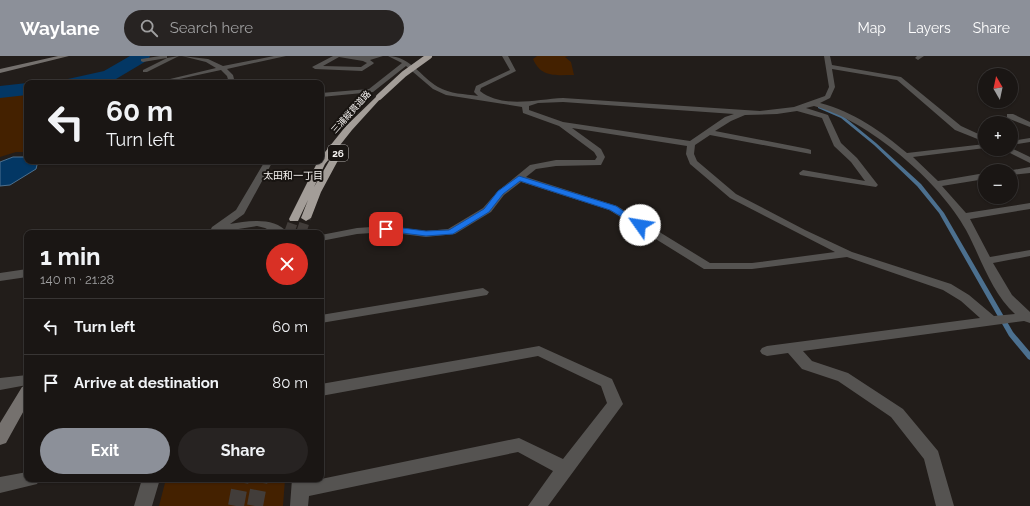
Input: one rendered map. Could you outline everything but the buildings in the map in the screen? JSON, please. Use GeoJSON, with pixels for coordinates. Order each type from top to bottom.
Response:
{"type":"FeatureCollection","features":[{"type":"Feature","properties":{"kind":"highway","name":"三浦縦貫道路"},"geometry":{"type":"LineString","coordinates":[[306,218],[316,192],[332,162],[356,128],[404,74],[429,56]]}},
{"type":"Feature","properties":{"kind":"highway","name":"三浦縦貫道路"},"geometry":{"type":"LineString","coordinates":[[324,159],[349,128],[382,97],[409,74],[435,56]]}},
{"type":"Feature","properties":{"kind":"highway","name":"三浦縦貫道路"},"geometry":{"type":"LineString","coordinates":[[294,219],[321,164]]}},
{"type":"Feature","properties":{"kind":"street"},"geometry":{"type":"LineString","coordinates":[[0,71],[66,56]]}},
{"type":"Feature","properties":{"kind":"street"},"geometry":{"type":"LineString","coordinates":[[143,60],[175,56]]}},
{"type":"Feature","properties":{"kind":"street"},"geometry":{"type":"LineString","coordinates":[[144,71],[175,56]]}},
{"type":"Feature","properties":{"kind":"street"},"geometry":{"type":"LineString","coordinates":[[185,56],[208,60],[222,68],[230,75],[231,80]]}},
{"type":"Feature","properties":{"kind":"street"},"geometry":{"type":"LineString","coordinates":[[172,80],[204,71],[283,56]]}},
{"type":"Feature","properties":{"kind":"street"},"geometry":{"type":"LineString","coordinates":[[365,59],[371,63],[362,69],[315,67],[338,56],[365,59],[380,56]]}},
{"type":"Feature","properties":{"kind":"street"},"geometry":{"type":"LineString","coordinates":[[391,56],[406,63],[435,88],[448,94],[525,105],[537,101],[563,100],[745,113],[800,109],[816,104],[828,97],[832,87],[830,67],[827,56]]}},
{"type":"Feature","properties":{"kind":"street"},"geometry":{"type":"LineString","coordinates":[[486,99],[477,92],[478,87],[513,71],[505,56]]}},
{"type":"Feature","properties":{"kind":"street"},"geometry":{"type":"LineString","coordinates":[[208,60],[214,58]]}},
{"type":"Feature","properties":{"kind":"street"},"geometry":{"type":"LineString","coordinates":[[324,95],[371,91],[406,63]]}},
{"type":"Feature","properties":{"kind":"street"},"geometry":{"type":"LineString","coordinates":[[830,67],[899,78],[958,128],[978,137]]}},
{"type":"Feature","properties":{"kind":"street"},"geometry":{"type":"LineString","coordinates":[[816,104],[849,116],[877,133],[935,184],[963,217],[1006,296],[1029,317]]}},
{"type":"Feature","properties":{"kind":"street"},"geometry":{"type":"LineString","coordinates":[[525,105],[526,111],[562,124],[691,144],[728,119],[745,113]]}},
{"type":"Feature","properties":{"kind":"street"},"geometry":{"type":"LineString","coordinates":[[800,109],[820,114],[825,118],[837,144],[854,160],[873,185],[803,173]]}},
{"type":"Feature","properties":{"kind":"street"},"geometry":{"type":"LineString","coordinates":[[1018,120],[1030,125]]}},
{"type":"Feature","properties":{"kind":"street"},"geometry":{"type":"LineString","coordinates":[[324,237],[357,231],[386,229],[426,234],[451,232],[487,210],[501,193],[533,167],[556,163],[583,165],[598,163],[601,158],[598,151],[562,124]]}},
{"type":"Feature","properties":{"kind":"street"},"geometry":{"type":"LineString","coordinates":[[709,132],[808,152]]}},
{"type":"Feature","properties":{"kind":"street"},"geometry":{"type":"LineString","coordinates":[[1018,141],[1030,140]]}},
{"type":"Feature","properties":{"kind":"street"},"geometry":{"type":"LineString","coordinates":[[691,144],[690,154],[693,162],[734,196],[801,232],[848,254],[947,286],[965,298],[991,321]]}},
{"type":"Feature","properties":{"kind":"street"},"geometry":{"type":"LineString","coordinates":[[904,156],[978,147]]}},
{"type":"Feature","properties":{"kind":"street"},"geometry":{"type":"LineString","coordinates":[[1018,154],[1030,160]]}},
{"type":"Feature","properties":{"kind":"street"},"geometry":{"type":"LineString","coordinates":[[213,230],[240,212],[267,164]]}},
{"type":"Feature","properties":{"kind":"street"},"geometry":{"type":"LineString","coordinates":[[1018,171],[1030,170]]}},
{"type":"Feature","properties":{"kind":"street"},"geometry":{"type":"LineString","coordinates":[[935,184],[978,177]]}},
{"type":"Feature","properties":{"kind":"street"},"geometry":{"type":"LineString","coordinates":[[519,178],[613,208],[708,266],[752,266],[848,254]]}},
{"type":"Feature","properties":{"kind":"street"},"geometry":{"type":"LineString","coordinates":[[963,217],[1030,206]]}},
{"type":"Feature","properties":{"kind":"street"},"geometry":{"type":"LineString","coordinates":[[218,230],[257,223],[268,225],[277,230]]}},
{"type":"Feature","properties":{"kind":"street"},"geometry":{"type":"LineString","coordinates":[[986,261],[1030,253]]}},
{"type":"Feature","properties":{"kind":"street"},"geometry":{"type":"LineString","coordinates":[[0,277],[24,273]]}},
{"type":"Feature","properties":{"kind":"street"},"geometry":{"type":"LineString","coordinates":[[324,318],[483,292]]}},
{"type":"Feature","properties":{"kind":"street"},"geometry":{"type":"LineString","coordinates":[[767,351],[1029,317]]}},
{"type":"Feature","properties":{"kind":"street"},"geometry":{"type":"LineString","coordinates":[[792,348],[807,365],[843,377],[897,413],[932,456],[945,506]]}},
{"type":"Feature","properties":{"kind":"street"},"geometry":{"type":"LineString","coordinates":[[324,389],[539,351],[607,383],[615,404],[537,506]]}},
{"type":"Feature","properties":{"kind":"street"},"geometry":{"type":"LineString","coordinates":[[0,384],[24,380]]}},
{"type":"Feature","properties":{"kind":"street"},"geometry":{"type":"LineString","coordinates":[[0,438],[24,396]]}},
{"type":"Feature","properties":{"kind":"street"},"geometry":{"type":"LineString","coordinates":[[300,492],[519,445],[565,469]]}},
{"type":"Feature","properties":{"kind":"street"},"geometry":{"type":"LineString","coordinates":[[0,485],[24,480]]}},
{"type":"Feature","properties":{"kind":"street"},"geometry":{"type":"LineString","coordinates":[[143,506],[150,482]]}},
{"type":"Feature","properties":{"kind":"shaded area"},"geometry":{"type":"Polygon","coordinates":[[[537,56],[569,56],[565,57],[571,62],[574,75],[555,75],[540,70],[533,59],[537,56]]]}},
{"type":"Feature","properties":{"kind":"shaded area"},"geometry":{"type":"Polygon","coordinates":[[[24,93],[24,152],[16,152],[0,157],[0,97],[24,93]]]}},
{"type":"Feature","properties":{"kind":"shaded area"},"geometry":{"type":"Polygon","coordinates":[[[165,482],[285,482],[283,506],[159,506],[165,482]]]}},
{"type":"Feature","properties":{"kind":"water"},"geometry":{"type":"Polygon","coordinates":[[[13,157],[24,157],[24,164],[37,164],[36,169],[10,185],[0,186],[0,162],[13,157]]]}},
{"type":"Feature","properties":{"kind":"waterway"},"geometry":{"type":"LineString","coordinates":[[88,80],[110,75],[142,56]]}},
{"type":"Feature","properties":{"kind":"waterway"},"geometry":{"type":"LineString","coordinates":[[0,92],[24,89]]}},
{"type":"Feature","properties":{"kind":"waterway"},"geometry":{"type":"LineString","coordinates":[[819,107],[842,117],[875,144],[919,185],[941,213],[1011,334],[1030,357]]}},
{"type":"Feature","properties":{"kind":"tunnel"},"geometry":{"type":"LineString","coordinates":[[302,230],[306,218]]}},
{"type":"Feature","properties":{"kind":"tunnel"},"geometry":{"type":"LineString","coordinates":[[290,230],[294,219]]}},
{"type":"Feature","properties":{"kind":"tunnel"},"geometry":{"type":"LineString","coordinates":[[236,506],[240,482]]}},
{"type":"Feature","properties":{"kind":"tunnel"},"geometry":{"type":"LineString","coordinates":[[255,506],[259,482]]}},
{"type":"Feature","properties":{"kind":"district","name":"太田和一丁目"},"geometry":{"type":"Point","coordinates":[293,175]}},
{"type":"Feature","properties":{"kind":"route"},"geometry":{"type":"LineString","coordinates":[[386,229],[426,234],[451,232],[487,210],[501,193],[519,178],[613,208],[640,225]]}}]}
